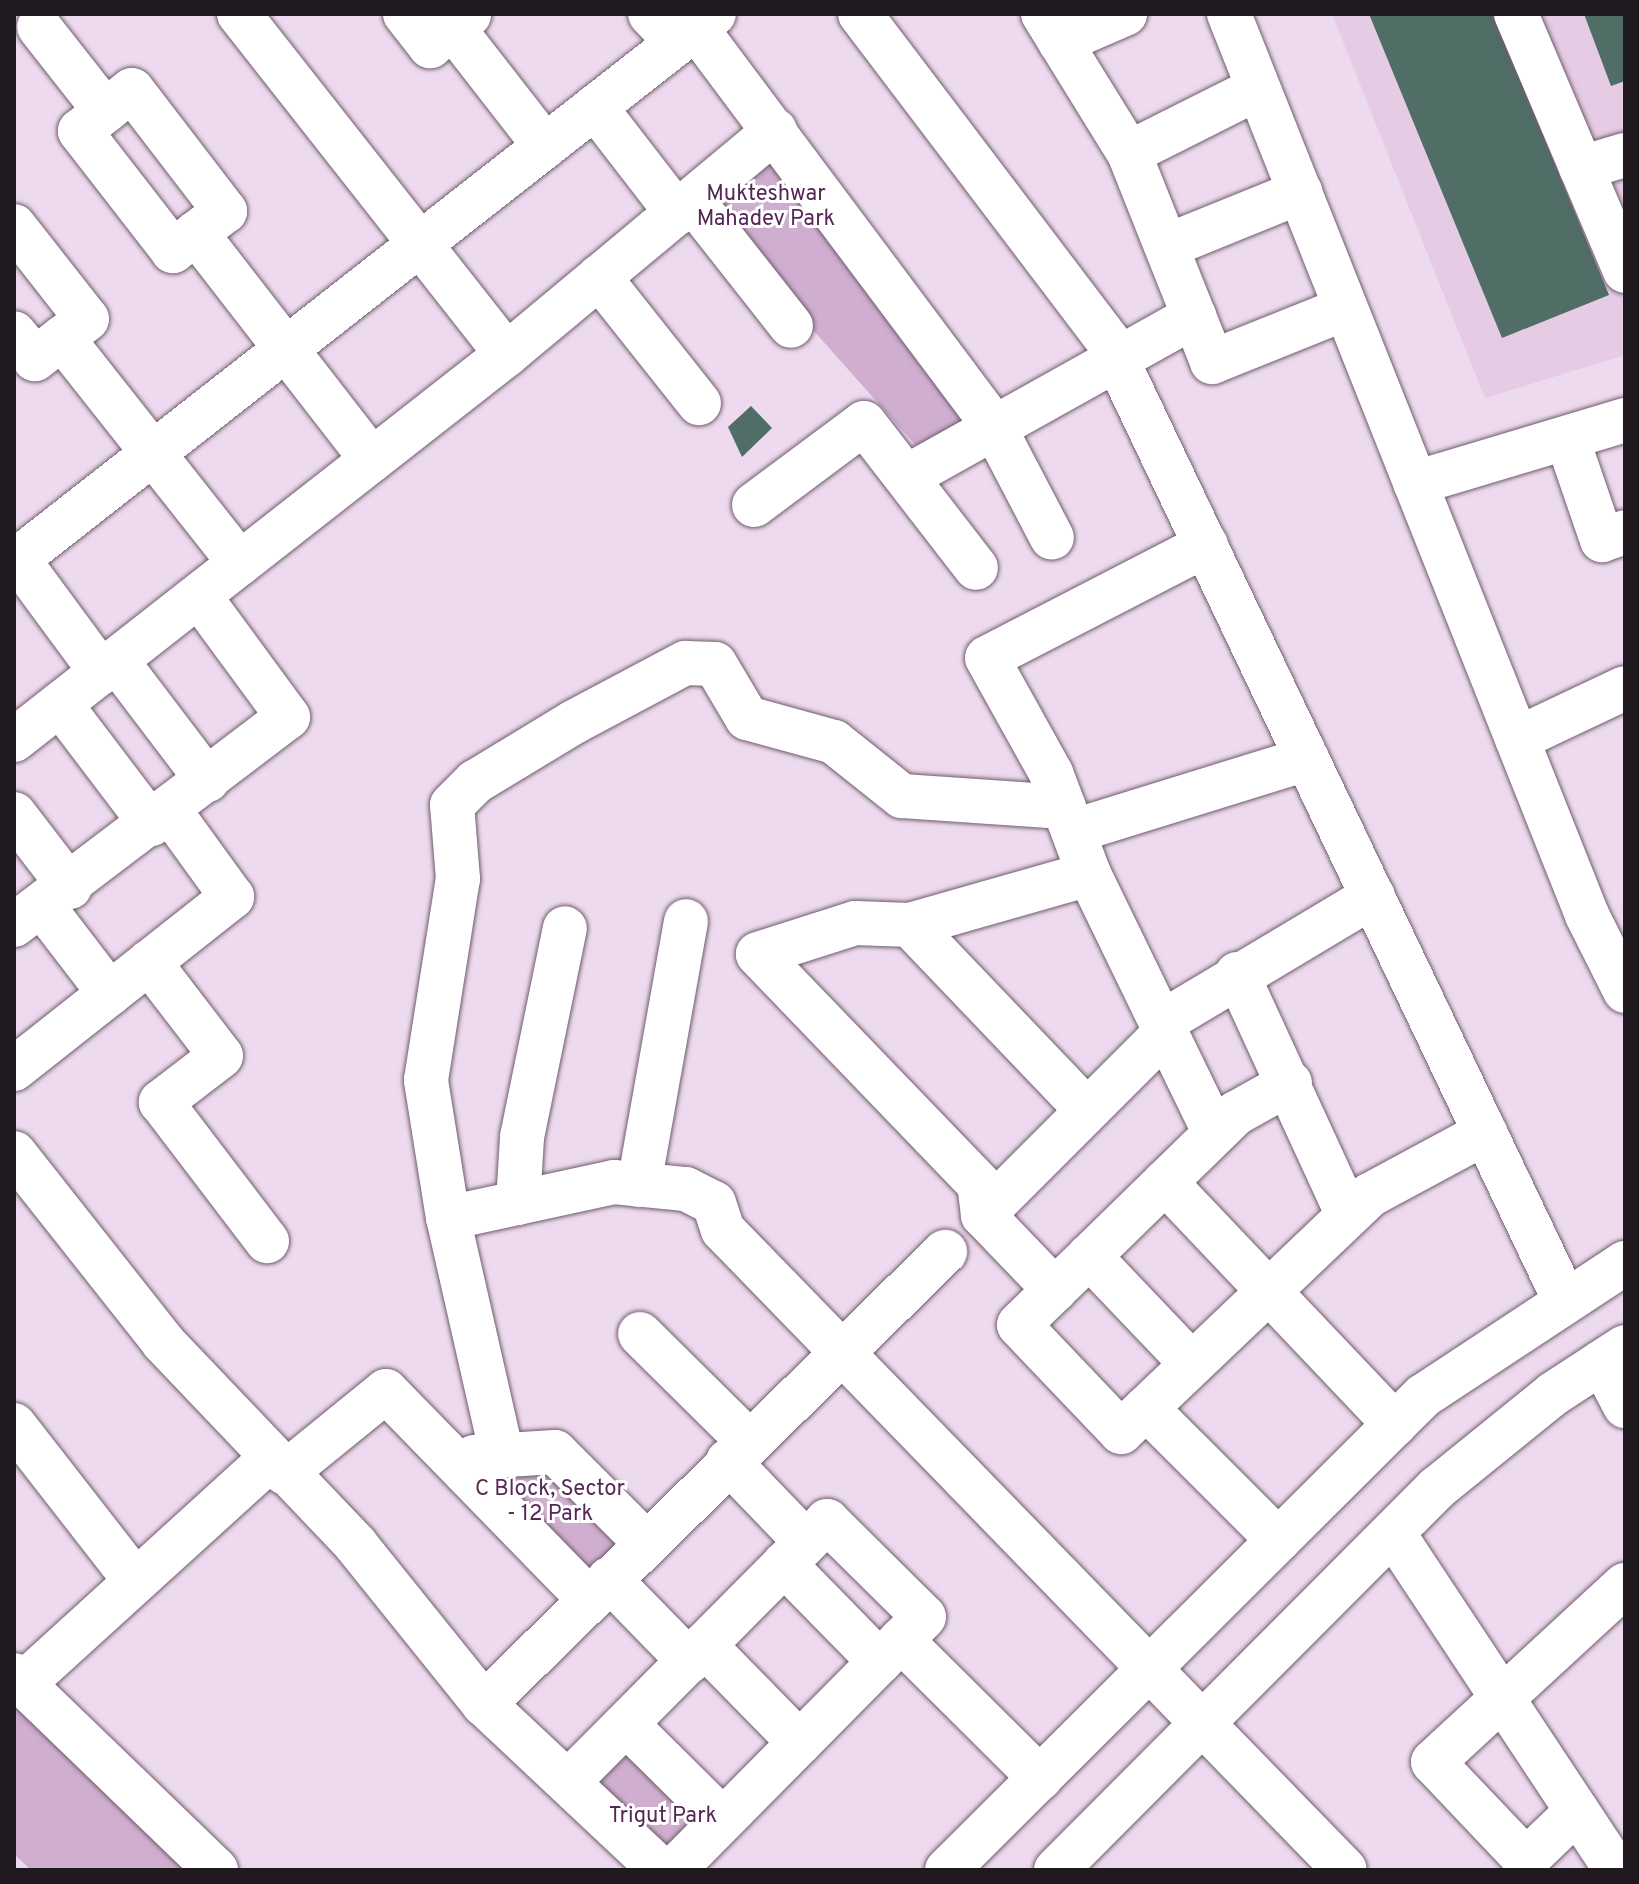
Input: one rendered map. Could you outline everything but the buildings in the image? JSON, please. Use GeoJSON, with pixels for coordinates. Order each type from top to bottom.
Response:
{"type":"FeatureCollection","features":[{"type":"Feature","properties":{"kind":"street"},"geometry":{"type":"LineString","coordinates":[[239,14],[507,354]]}},
{"type":"Feature","properties":{"kind":"street"},"geometry":{"type":"LineString","coordinates":[[405,14],[430,46],[462,21],[545,146]]}},
{"type":"Feature","properties":{"kind":"street"},"geometry":{"type":"LineString","coordinates":[[1125,14],[1052,28],[1129,153],[1212,362],[1346,308]]}},
{"type":"Feature","properties":{"kind":"street"},"geometry":{"type":"LineString","coordinates":[[1229,14],[1517,739],[1625,991]]}},
{"type":"Feature","properties":{"kind":"street"},"geometry":{"type":"LineString","coordinates":[[1516,14],[1625,271]]}},
{"type":"Feature","properties":{"kind":"street"},"geometry":{"type":"LineString","coordinates":[[873,18],[1115,354],[1565,1301]]}},
{"type":"Feature","properties":{"kind":"street"},"geometry":{"type":"LineString","coordinates":[[207,780],[15,558],[595,107],[684,24],[775,131],[993,425],[1052,538]]}},
{"type":"Feature","properties":{"kind":"street"},"geometry":{"type":"LineString","coordinates":[[36,29],[105,111]]}},
{"type":"Feature","properties":{"kind":"street"},"geometry":{"type":"LineString","coordinates":[[1129,153],[1258,88]]}},
{"type":"Feature","properties":{"kind":"street"},"geometry":{"type":"LineString","coordinates":[[132,90],[225,211],[173,251],[80,131],[105,111],[132,90]]}},
{"type":"Feature","properties":{"kind":"street"},"geometry":{"type":"LineString","coordinates":[[595,107],[791,326]]}},
{"type":"Feature","properties":{"kind":"street"},"geometry":{"type":"LineString","coordinates":[[14,740],[507,354],[775,131]]}},
{"type":"Feature","properties":{"kind":"street"},"geometry":{"type":"LineString","coordinates":[[1581,168],[1625,155]]}},
{"type":"Feature","properties":{"kind":"street"},"geometry":{"type":"LineString","coordinates":[[1167,246],[1300,192]]}},
{"type":"Feature","properties":{"kind":"street"},"geometry":{"type":"LineString","coordinates":[[14,226],[87,319],[35,359],[14,333]]}},
{"type":"Feature","properties":{"kind":"street"},"geometry":{"type":"LineString","coordinates":[[196,233],[372,460]]}},
{"type":"Feature","properties":{"kind":"street"},"geometry":{"type":"LineString","coordinates":[[599,277],[699,403]]}},
{"type":"Feature","properties":{"kind":"street"},"geometry":{"type":"LineString","coordinates":[[908,476],[1115,354],[1194,316]]}},
{"type":"Feature","properties":{"kind":"street"},"geometry":{"type":"LineString","coordinates":[[62,338],[240,563]]}},
{"type":"Feature","properties":{"kind":"street"},"geometry":{"type":"LineString","coordinates":[[1415,483],[1625,420]]}},
{"type":"Feature","properties":{"kind":"street"},"geometry":{"type":"LineString","coordinates":[[754,505],[864,423],[908,476],[976,568]]}},
{"type":"Feature","properties":{"kind":"street"},"geometry":{"type":"LineString","coordinates":[[1567,438],[1602,540],[1625,532]]}},
{"type":"Feature","properties":{"kind":"street"},"geometry":{"type":"LineString","coordinates":[[1206,545],[987,658],[1069,819],[1089,874],[1215,1133]]}},
{"type":"Feature","properties":{"kind":"street"},"geometry":{"type":"LineString","coordinates":[[43,907],[288,717],[199,596]]}},
{"type":"Feature","properties":{"kind":"street"},"geometry":{"type":"LineString","coordinates":[[502,1455],[448,1218],[426,1080],[458,879],[452,805],[475,782],[685,663],[715,664],[747,718],[834,742],[902,796],[1069,819],[1307,759]]}},
{"type":"Feature","properties":{"kind":"street"},"geometry":{"type":"LineString","coordinates":[[1517,739],[1625,688]]}},
{"type":"Feature","properties":{"kind":"street"},"geometry":{"type":"LineString","coordinates":[[14,1069],[232,897],[60,704]]}},
{"type":"Feature","properties":{"kind":"street"},"geometry":{"type":"LineString","coordinates":[[14,814],[43,907],[110,994]]}},
{"type":"Feature","properties":{"kind":"street"},"geometry":{"type":"LineString","coordinates":[[1055,1290],[983,1215],[979,1184],[758,954],[855,923],[910,925],[1089,874]]}},
{"type":"Feature","properties":{"kind":"street"},"geometry":{"type":"LineString","coordinates":[[983,1215],[1164,1028],[1237,974],[1373,896]]}},
{"type":"Feature","properties":{"kind":"street"},"geometry":{"type":"LineString","coordinates":[[639,1185],[686,921]]}},
{"type":"Feature","properties":{"kind":"street"},"geometry":{"type":"LineString","coordinates":[[910,925],[1087,1110]]}},
{"type":"Feature","properties":{"kind":"street"},"geometry":{"type":"LineString","coordinates":[[518,1203],[522,1137],[565,928]]}},
{"type":"Feature","properties":{"kind":"street"},"geometry":{"type":"LineString","coordinates":[[149,962],[221,1056],[161,1102],[267,1241]]}},
{"type":"Feature","properties":{"kind":"street"},"geometry":{"type":"LineString","coordinates":[[1237,974],[1290,1083],[1348,1215]]}},
{"type":"Feature","properties":{"kind":"street"},"geometry":{"type":"LineString","coordinates":[[1290,1083],[1215,1133],[1019,1325],[1121,1432],[1266,1288],[1370,1195],[1485,1133]]}},
{"type":"Feature","properties":{"kind":"street"},"geometry":{"type":"LineString","coordinates":[[14,1153],[163,1342],[356,1545],[484,1704],[661,1870]]}},
{"type":"Feature","properties":{"kind":"street"},"geometry":{"type":"LineString","coordinates":[[448,1218],[614,1182],[686,1189],[714,1203],[723,1230],[1153,1665],[1345,1870]]}},
{"type":"Feature","properties":{"kind":"street"},"geometry":{"type":"LineString","coordinates":[[1165,1182],[1395,1424]]}},
{"type":"Feature","properties":{"kind":"street"},"geometry":{"type":"LineString","coordinates":[[484,1704],[840,1349],[945,1252]]}},
{"type":"Feature","properties":{"kind":"street"},"geometry":{"type":"LineString","coordinates":[[1089,1256],[1191,1363]]}},
{"type":"Feature","properties":{"kind":"street"},"geometry":{"type":"LineString","coordinates":[[947,1870],[1423,1396],[1625,1263]]}},
{"type":"Feature","properties":{"kind":"street"},"geometry":{"type":"LineString","coordinates":[[640,1334],[738,1451],[795,1553],[891,1651],[1040,1778]]}},
{"type":"Feature","properties":{"kind":"street"},"geometry":{"type":"LineString","coordinates":[[1056,1870],[1437,1488],[1614,1355],[1625,1406]]}},
{"type":"Feature","properties":{"kind":"street"},"geometry":{"type":"LineString","coordinates":[[216,1870],[19,1679],[134,1579],[278,1466],[386,1391],[451,1458],[599,1589],[697,1653],[800,1743]]}},
{"type":"Feature","properties":{"kind":"street"},"geometry":{"type":"LineString","coordinates":[[1146,1408],[1278,1540]]}},
{"type":"Feature","properties":{"kind":"street"},"geometry":{"type":"LineString","coordinates":[[14,1425],[134,1579]]}},
{"type":"Feature","properties":{"kind":"street"},"geometry":{"type":"LineString","coordinates":[[451,1458],[555,1452],[646,1543]]}},
{"type":"Feature","properties":{"kind":"street"},"geometry":{"type":"LineString","coordinates":[[568,1782],[827,1521],[924,1617],[674,1870]]}},
{"type":"Feature","properties":{"kind":"street"},"geometry":{"type":"LineString","coordinates":[[1393,1533],[1616,1870]]}},
{"type":"Feature","properties":{"kind":"street"},"geometry":{"type":"LineString","coordinates":[[1577,1811],[1526,1860],[1433,1762],[1625,1585]]}},
{"type":"Feature","properties":{"kind":"street"},"geometry":{"type":"LineString","coordinates":[[626,1724],[723,1820]]}},
{"type":"Feature","properties":{"kind":"shaded area"},"geometry":{"type":"Polygon","coordinates":[[[1332,14],[1625,14],[1625,355],[1485,398],[1332,14]]]}},
{"type":"Feature","properties":{"kind":"green space","name":"Mukteshwar Mahadev Park"},"geometry":{"type":"Polygon","coordinates":[[[773,138],[987,424],[927,458],[698,201],[773,138]]]}},
{"type":"Feature","properties":{"kind":"green space","name":"C Block, Sector - 12 Park"},"geometry":{"type":"Polygon","coordinates":[[[555,1455],[643,1543],[590,1595],[458,1461],[555,1455]]]}},
{"type":"Feature","properties":{"kind":"green space"},"geometry":{"type":"Polygon","coordinates":[[[14,1705],[185,1870],[31,1870],[14,1854],[14,1705]]]}},
{"type":"Feature","properties":{"kind":"green space","name":"Trigut Park"},"geometry":{"type":"Polygon","coordinates":[[[626,1730],[719,1820],[670,1870],[573,1782],[626,1730]]]}}]}
